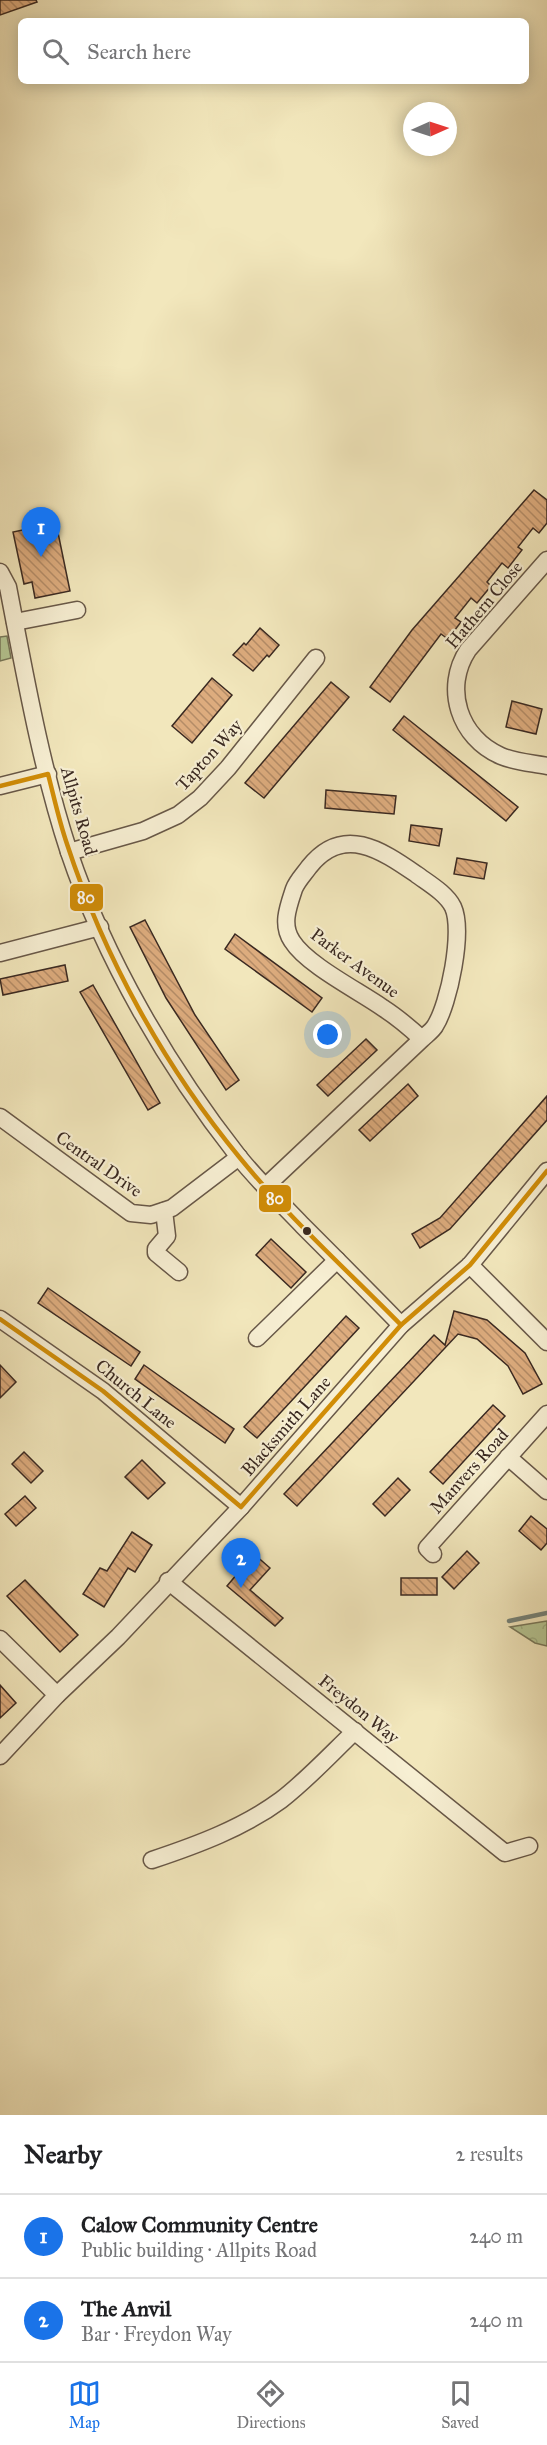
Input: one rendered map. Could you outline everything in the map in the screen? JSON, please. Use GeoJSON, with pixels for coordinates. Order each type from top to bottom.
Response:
{"type":"FeatureCollection","features":[{"type":"Feature","properties":{"kind":"street","name":"Hathern Close"},"geometry":{"type":"LineString","coordinates":[[547,560],[468,650],[461,661],[456,684],[466,729],[482,744],[500,756],[547,766]]}},
{"type":"Feature","properties":{"kind":"street","name":"Allpits Road"},"geometry":{"type":"LineString","coordinates":[[0,572],[8,587],[48,774],[69,852],[100,927],[128,986],[186,1087],[239,1157],[265,1187],[401,1325]]}},
{"type":"Feature","properties":{"kind":"street"},"geometry":{"type":"LineString","coordinates":[[16,627],[77,610]]}},
{"type":"Feature","properties":{"kind":"street","name":"Tapton Way"},"geometry":{"type":"LineString","coordinates":[[69,852],[143,831],[178,815],[200,798],[228,768],[316,658]]}},
{"type":"Feature","properties":{"kind":"street"},"geometry":{"type":"LineString","coordinates":[[0,786],[48,774]]}},
{"type":"Feature","properties":{"kind":"street","name":"Parker Avenue"},"geometry":{"type":"LineString","coordinates":[[265,1187],[422,1039],[435,1026],[447,994],[457,954],[457,929],[453,907],[440,892],[386,854],[369,846],[345,844],[326,849],[315,859],[296,884],[285,923],[292,942],[315,964],[384,1008],[422,1039]]}},
{"type":"Feature","properties":{"kind":"street"},"geometry":{"type":"LineString","coordinates":[[0,953],[100,927]]}},
{"type":"Feature","properties":{"kind":"street","name":"Central Drive"},"geometry":{"type":"LineString","coordinates":[[0,1117],[15,1136],[130,1213],[151,1215],[172,1208],[239,1157]]}},
{"type":"Feature","properties":{"kind":"street","name":"Blacksmith Lane"},"geometry":{"type":"LineString","coordinates":[[0,1756],[57,1695],[118,1637],[168,1581],[241,1507],[401,1325],[470,1265],[547,1171]]}},
{"type":"Feature","properties":{"kind":"street"},"geometry":{"type":"LineString","coordinates":[[164,1211],[167,1236],[156,1249],[156,1253],[179,1272]]}},
{"type":"Feature","properties":{"kind":"street"},"geometry":{"type":"LineString","coordinates":[[257,1338],[337,1260]]}},
{"type":"Feature","properties":{"kind":"street"},"geometry":{"type":"LineString","coordinates":[[470,1265],[547,1342]]}},
{"type":"Feature","properties":{"kind":"street","name":"Church Lane"},"geometry":{"type":"LineString","coordinates":[[0,1319],[103,1391],[241,1507]]}},
{"type":"Feature","properties":{"kind":"street","name":"Manvers Road"},"geometry":{"type":"LineString","coordinates":[[427,1548],[547,1414]]}},
{"type":"Feature","properties":{"kind":"street"},"geometry":{"type":"LineString","coordinates":[[508,1457],[547,1491]]}},
{"type":"Feature","properties":{"kind":"street","name":"Freydon Way"},"geometry":{"type":"LineString","coordinates":[[168,1581],[505,1853],[529,1846]]}},
{"type":"Feature","properties":{"kind":"street"},"geometry":{"type":"LineString","coordinates":[[0,1639],[57,1695]]}},
{"type":"Feature","properties":{"kind":"street"},"geometry":{"type":"LineString","coordinates":[[152,1860],[246,1822],[282,1799],[355,1731]]}},
{"type":"Feature","properties":{"kind":"green space"},"geometry":{"type":"Polygon","coordinates":[[[7,636],[11,658],[0,661],[0,637],[7,636]]]}},
{"type":"Feature","properties":{"kind":"green space"},"geometry":{"type":"Polygon","coordinates":[[[547,1621],[547,1646],[535,1643],[510,1627],[547,1621]]]}},
{"type":"Feature","properties":{"kind":"building"},"geometry":{"type":"Polygon","coordinates":[[[0,0],[36,0],[37,2],[0,15],[0,0]]]}},
{"type":"Feature","properties":{"kind":"building"},"geometry":{"type":"Polygon","coordinates":[[[534,490],[547,500],[547,523],[539,533],[533,528],[518,547],[522,550],[508,568],[502,563],[487,582],[491,586],[477,603],[471,598],[455,618],[461,622],[448,639],[441,634],[390,702],[370,687],[412,630],[534,490]]]}},
{"type":"Feature","properties":{"kind":"building"},"geometry":{"type":"Polygon","coordinates":[[[56,523],[70,591],[35,598],[32,582],[24,584],[13,532],[56,523]]]}},
{"type":"Feature","properties":{"kind":"building"},"geometry":{"type":"Polygon","coordinates":[[[260,628],[279,645],[253,671],[233,655],[244,643],[246,645],[260,628]]]}},
{"type":"Feature","properties":{"kind":"building"},"geometry":{"type":"Polygon","coordinates":[[[212,678],[232,695],[192,743],[172,726],[212,678]]]}},
{"type":"Feature","properties":{"kind":"building"},"geometry":{"type":"Polygon","coordinates":[[[331,682],[349,697],[264,798],[245,783],[331,682]]]}},
{"type":"Feature","properties":{"kind":"building"},"geometry":{"type":"Polygon","coordinates":[[[512,701],[542,709],[536,734],[506,727],[512,701]]]}},
{"type":"Feature","properties":{"kind":"building"},"geometry":{"type":"Polygon","coordinates":[[[404,716],[518,807],[506,821],[393,730],[404,716]]]}},
{"type":"Feature","properties":{"kind":"building"},"geometry":{"type":"Polygon","coordinates":[[[326,790],[396,796],[394,814],[325,808],[326,790]]]}},
{"type":"Feature","properties":{"kind":"building"},"geometry":{"type":"Polygon","coordinates":[[[411,825],[442,829],[439,846],[409,841],[411,825]]]}},
{"type":"Feature","properties":{"kind":"building"},"geometry":{"type":"Polygon","coordinates":[[[457,858],[487,863],[484,879],[454,874],[457,858]]]}},
{"type":"Feature","properties":{"kind":"building"},"geometry":{"type":"Polygon","coordinates":[[[145,920],[195,1015],[239,1080],[226,1090],[166,998],[130,927],[145,920]]]}},
{"type":"Feature","properties":{"kind":"building"},"geometry":{"type":"Polygon","coordinates":[[[235,934],[322,998],[312,1012],[225,949],[235,934]]]}},
{"type":"Feature","properties":{"kind":"building"},"geometry":{"type":"Polygon","coordinates":[[[65,965],[68,981],[3,995],[0,979],[65,965]]]}},
{"type":"Feature","properties":{"kind":"building"},"geometry":{"type":"Polygon","coordinates":[[[93,985],[160,1103],[148,1110],[80,992],[93,985]]]}},
{"type":"Feature","properties":{"kind":"building"},"geometry":{"type":"Polygon","coordinates":[[[366,1039],[377,1050],[328,1096],[317,1085],[366,1039]]]}},
{"type":"Feature","properties":{"kind":"building"},"geometry":{"type":"Polygon","coordinates":[[[408,1084],[418,1096],[370,1141],[359,1130],[408,1084]]]}},
{"type":"Feature","properties":{"kind":"building"},"geometry":{"type":"Polygon","coordinates":[[[547,1096],[547,1120],[450,1229],[420,1248],[412,1234],[440,1218],[547,1096]]]}},
{"type":"Feature","properties":{"kind":"building"},"geometry":{"type":"Polygon","coordinates":[[[271,1239],[306,1272],[291,1288],[256,1255],[271,1239]]]}},
{"type":"Feature","properties":{"kind":"building"},"geometry":{"type":"Polygon","coordinates":[[[48,1288],[140,1352],[131,1366],[38,1303],[48,1288]]]}},
{"type":"Feature","properties":{"kind":"building"},"geometry":{"type":"Polygon","coordinates":[[[454,1311],[487,1320],[525,1353],[542,1384],[523,1394],[508,1366],[477,1339],[458,1334],[297,1506],[284,1494],[434,1335],[445,1345],[454,1311]]]}},
{"type":"Feature","properties":{"kind":"building"},"geometry":{"type":"Polygon","coordinates":[[[346,1316],[359,1328],[257,1438],[244,1427],[346,1316]]]}},
{"type":"Feature","properties":{"kind":"building"},"geometry":{"type":"Polygon","coordinates":[[[0,1365],[16,1382],[0,1398],[0,1365]]]}},
{"type":"Feature","properties":{"kind":"building"},"geometry":{"type":"Polygon","coordinates":[[[144,1365],[234,1429],[225,1443],[135,1379],[144,1365]]]}},
{"type":"Feature","properties":{"kind":"building"},"geometry":{"type":"Polygon","coordinates":[[[493,1405],[505,1416],[443,1484],[430,1472],[493,1405]]]}},
{"type":"Feature","properties":{"kind":"building"},"geometry":{"type":"Polygon","coordinates":[[[24,1452],[43,1471],[31,1483],[12,1464],[24,1452]]]}},
{"type":"Feature","properties":{"kind":"building"},"geometry":{"type":"Polygon","coordinates":[[[142,1460],[165,1483],[148,1499],[125,1477],[142,1460]]]}},
{"type":"Feature","properties":{"kind":"building"},"geometry":{"type":"Polygon","coordinates":[[[398,1478],[410,1490],[385,1516],[373,1504],[398,1478]]]}},
{"type":"Feature","properties":{"kind":"building"},"geometry":{"type":"Polygon","coordinates":[[[25,1496],[36,1508],[16,1526],[5,1514],[25,1496]]]}},
{"type":"Feature","properties":{"kind":"building"},"geometry":{"type":"Polygon","coordinates":[[[531,1516],[547,1529],[547,1543],[541,1550],[519,1531],[531,1516]]]}},
{"type":"Feature","properties":{"kind":"building"},"geometry":{"type":"Polygon","coordinates":[[[132,1532],[152,1545],[135,1572],[128,1568],[104,1607],[83,1594],[100,1568],[107,1571],[132,1532]]]}},
{"type":"Feature","properties":{"kind":"building"},"geometry":{"type":"Polygon","coordinates":[[[467,1551],[479,1563],[454,1589],[442,1577],[467,1551]]]}},
{"type":"Feature","properties":{"kind":"building"},"geometry":{"type":"Polygon","coordinates":[[[254,1554],[270,1568],[250,1590],[283,1618],[275,1626],[227,1586],[254,1554]]]}},
{"type":"Feature","properties":{"kind":"building"},"geometry":{"type":"Polygon","coordinates":[[[401,1578],[437,1578],[437,1595],[401,1595],[401,1578]]]}},
{"type":"Feature","properties":{"kind":"building"},"geometry":{"type":"Polygon","coordinates":[[[25,1580],[78,1635],[60,1652],[7,1596],[25,1580]]]}},
{"type":"Feature","properties":{"kind":"building"},"geometry":{"type":"Polygon","coordinates":[[[0,1685],[16,1703],[0,1718],[0,1685]]]}},
{"type":"Feature","properties":{"kind":"waterway"},"geometry":{"type":"LineString","coordinates":[[509,1621],[547,1613]]}},
{"type":"Feature","properties":{"kind":"transit line","name":"80"},"geometry":{"type":"LineString","coordinates":[[0,786],[48,774],[67,844],[99,928],[139,1009],[186,1086],[212,1123],[259,1180],[298,1223],[401,1325]]}},
{"type":"Feature","properties":{"kind":"transit line","name":"80"},"geometry":{"type":"LineString","coordinates":[[0,1319],[103,1391],[241,1507],[401,1325],[470,1265],[547,1171]]}},
{"type":"Feature","properties":{"kind":"place","name":"Calow Community Centre"},"geometry":{"type":"Point","coordinates":[41,557]}},
{"type":"Feature","properties":{"kind":"place","name":"The Anvil"},"geometry":{"type":"Point","coordinates":[241,1588]}}]}
